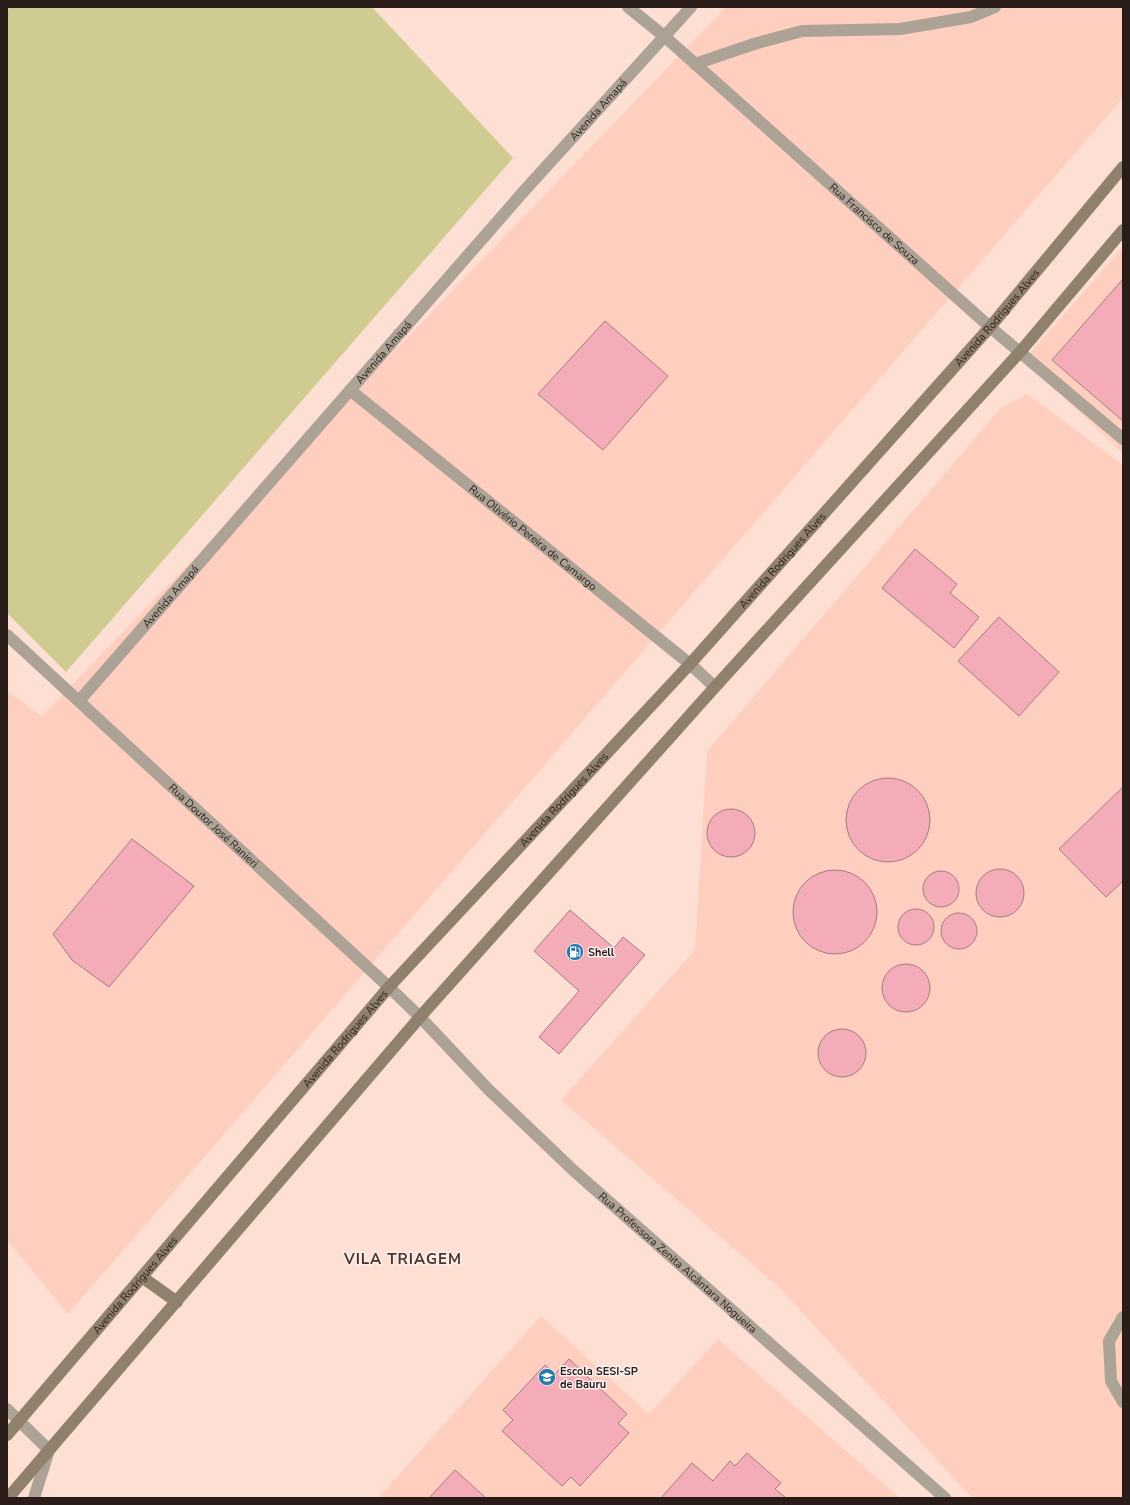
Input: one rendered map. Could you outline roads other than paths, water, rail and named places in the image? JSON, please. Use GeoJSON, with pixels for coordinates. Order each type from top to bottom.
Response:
{"type":"FeatureCollection","features":[{"type":"Feature","properties":{"kind":"main road","name":"Avenida Rodrigues Alves"},"geometry":{"type":"LineString","coordinates":[[7,1435],[388,987],[690,664],[990,326],[1123,167]]}},
{"type":"Feature","properties":{"kind":"main road"},"geometry":{"type":"LineString","coordinates":[[8,1498],[420,1017],[715,687],[1020,352],[1123,230]]}},
{"type":"Feature","properties":{"kind":"main road"},"geometry":{"type":"LineString","coordinates":[[142,1277],[177,1302]]}},
{"type":"Feature","properties":{"kind":"street","name":"Rua Francisco de Souza"},"geometry":{"type":"LineString","coordinates":[[628,7],[696,64],[990,326],[1123,439]]}},
{"type":"Feature","properties":{"kind":"street","name":"Avenida Amapá"},"geometry":{"type":"LineString","coordinates":[[79,701],[524,191],[691,7]]}},
{"type":"Feature","properties":{"kind":"street"},"geometry":{"type":"LineString","coordinates":[[696,64],[754,44],[802,31],[900,29],[971,17],[995,7]]}},
{"type":"Feature","properties":{"kind":"street","name":"Rua Olivério Pereira de Camargo"},"geometry":{"type":"LineString","coordinates":[[350,390],[690,664],[715,687]]}},
{"type":"Feature","properties":{"kind":"street","name":"Rua Doutor José Ranieri"},"geometry":{"type":"LineString","coordinates":[[7,635],[420,1017]]}},
{"type":"Feature","properties":{"kind":"street","name":"Rua Professora Zenita Alcântara Nogueira"},"geometry":{"type":"LineString","coordinates":[[420,1017],[488,1089],[573,1170],[945,1498]]}},
{"type":"Feature","properties":{"kind":"street"},"geometry":{"type":"LineString","coordinates":[[1123,1317],[1109,1341],[1112,1381],[1123,1402]]}},
{"type":"Feature","properties":{"kind":"street"},"geometry":{"type":"LineString","coordinates":[[7,1409],[50,1450],[34,1498]]}},
{"type":"Feature","properties":{"kind":"place","name":"Shell"},"geometry":{"type":"Point","coordinates":[575,952]}},
{"type":"Feature","properties":{"kind":"place","name":"Escola SESI-SP de Bauru"},"geometry":{"type":"Point","coordinates":[547,1377]}},
{"type":"Feature","properties":{"kind":"district","name":"VILA TRIAGEM"},"geometry":{"type":"Point","coordinates":[403,1259]}}]}
